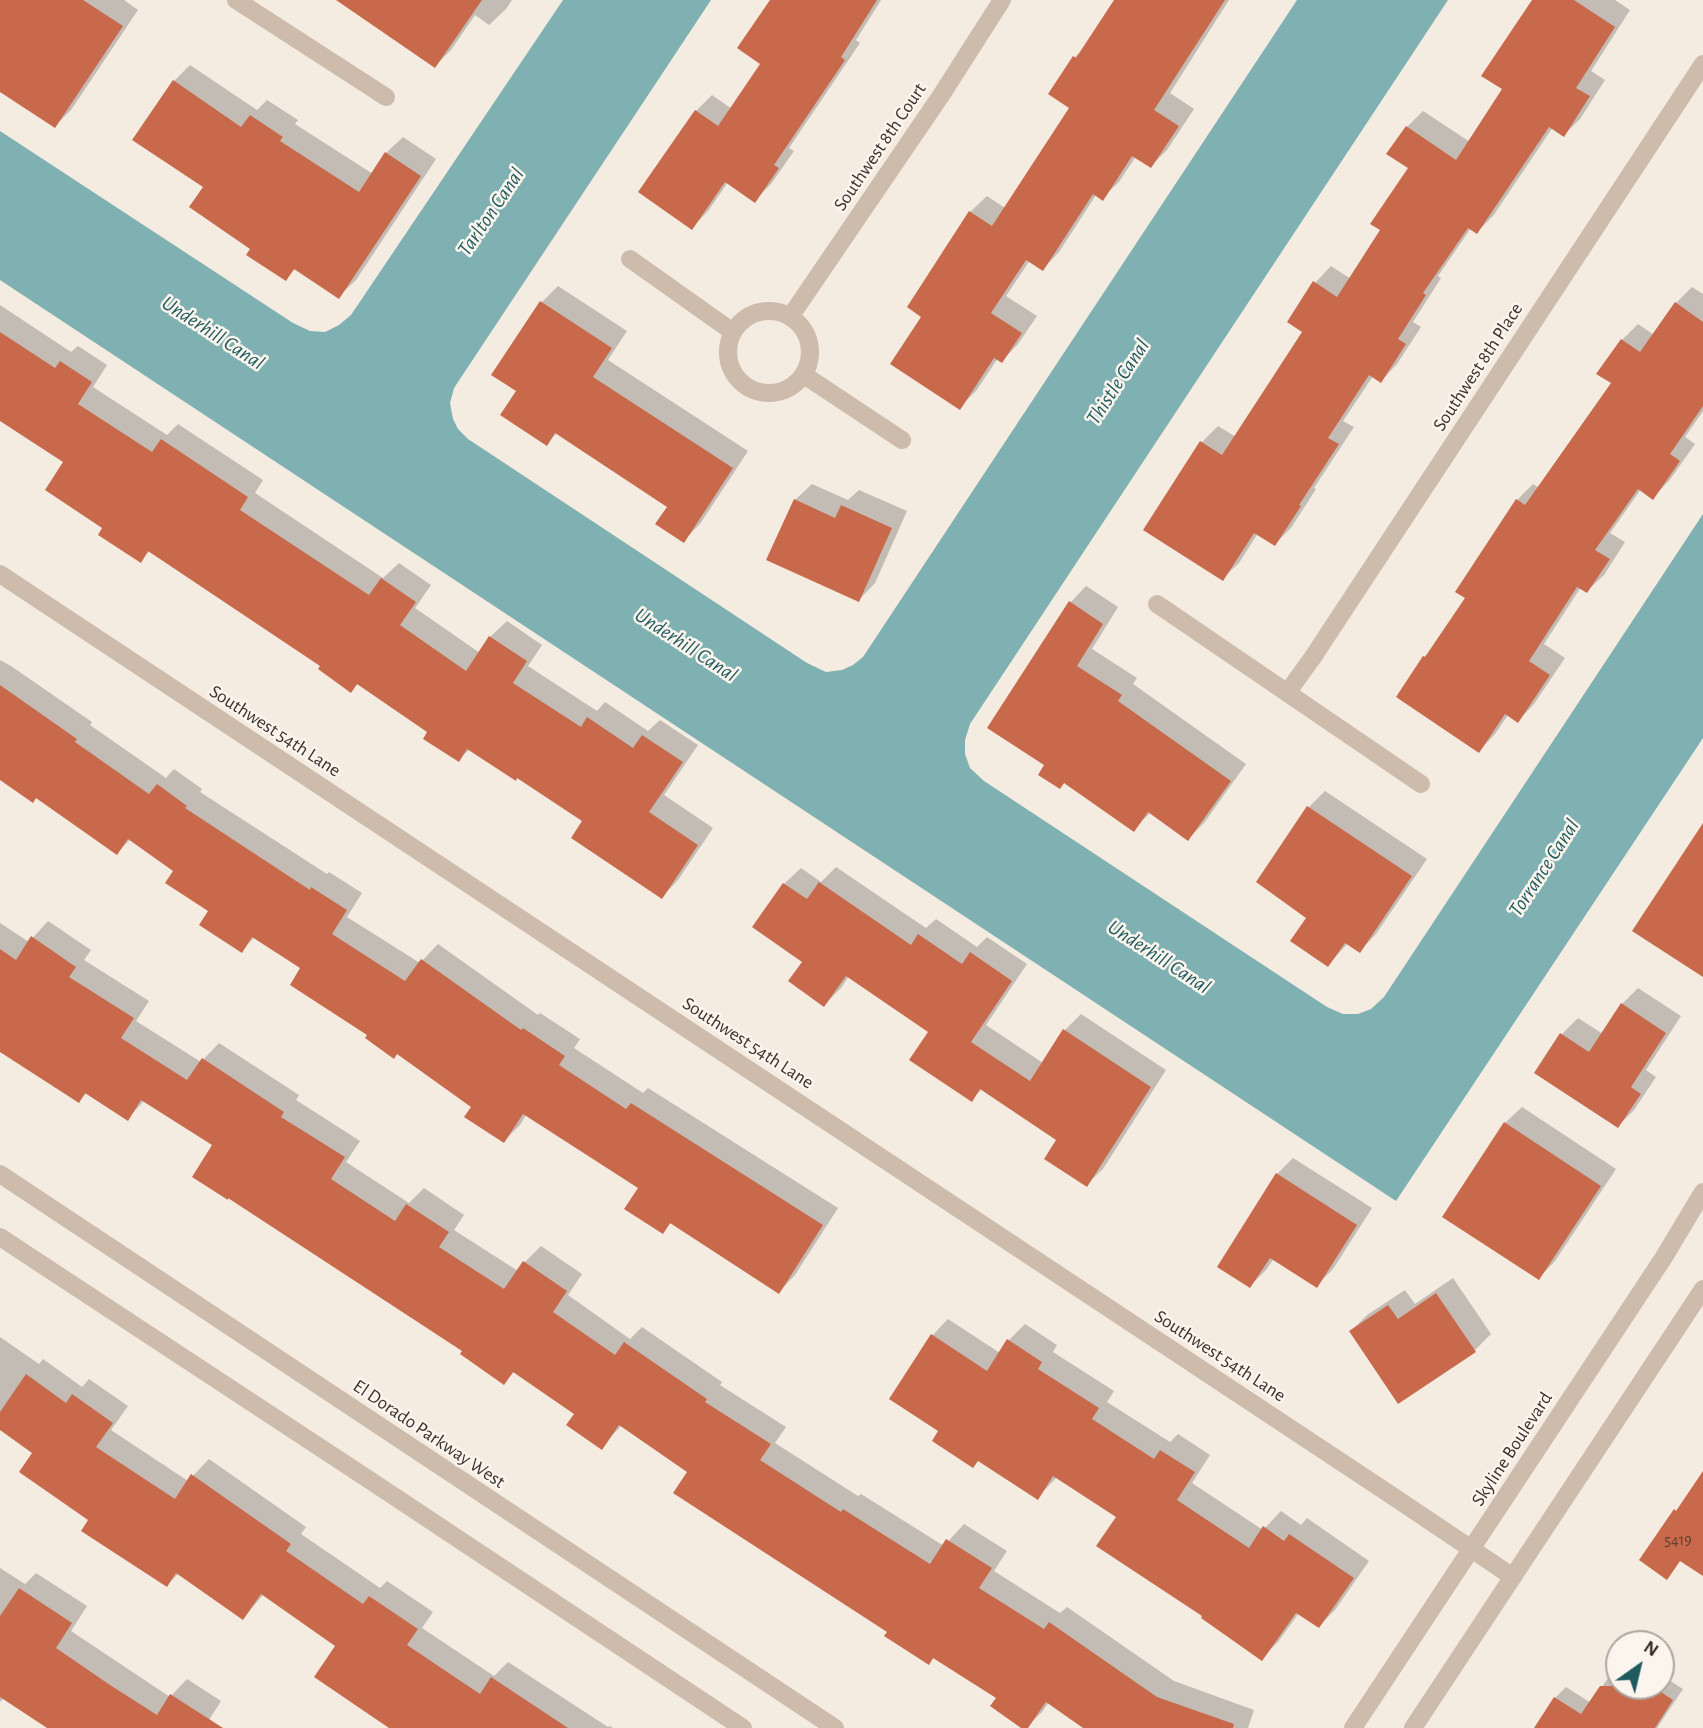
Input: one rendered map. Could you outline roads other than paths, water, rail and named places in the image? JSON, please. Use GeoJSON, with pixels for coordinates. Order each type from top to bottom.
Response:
{"type":"FeatureCollection","features":[{"type":"Feature","properties":{"kind":"street","name":"Southwest 8th Court"},"geometry":{"type":"LineString","coordinates":[[790,317],[1002,0]]}},
{"type":"Feature","properties":{"kind":"street"},"geometry":{"type":"LineString","coordinates":[[247,3],[386,97]]}},
{"type":"Feature","properties":{"kind":"street","name":"Southwest 8th Place"},"geometry":{"type":"LineString","coordinates":[[1287,693],[1703,64]]}},
{"type":"Feature","properties":{"kind":"street"},"geometry":{"type":"LineString","coordinates":[[630,258],[733,332]]}},
{"type":"Feature","properties":{"kind":"street"},"geometry":{"type":"LineString","coordinates":[[765,311],[790,317],[801,326],[808,337],[809,363],[804,375],[782,392],[768,394],[741,384],[728,359],[728,345],[741,321],[752,314],[765,311]]}},
{"type":"Feature","properties":{"kind":"street"},"geometry":{"type":"LineString","coordinates":[[804,375],[902,440]]}},
{"type":"Feature","properties":{"kind":"street","name":"Southwest 54th Lane"},"geometry":{"type":"LineString","coordinates":[[0,574],[1513,1577]]}},
{"type":"Feature","properties":{"kind":"street"},"geometry":{"type":"LineString","coordinates":[[1157,604],[1421,784]]}},
{"type":"Feature","properties":{"kind":"street","name":"El Dorado Parkway West"},"geometry":{"type":"LineString","coordinates":[[0,1174],[835,1728]]}},
{"type":"Feature","properties":{"kind":"street","name":"Skyline Boulevard"},"geometry":{"type":"LineString","coordinates":[[1353,1728],[1664,1257],[1703,1192]]}},
{"type":"Feature","properties":{"kind":"street"},"geometry":{"type":"LineString","coordinates":[[0,1237],[743,1728]]}},
{"type":"Feature","properties":{"kind":"street"},"geometry":{"type":"LineString","coordinates":[[1413,1728],[1703,1289]]}},
{"type":"Feature","properties":{"kind":"water"},"geometry":{"type":"Polygon","coordinates":[[[563,0],[711,0],[454,388],[450,403],[453,419],[468,439],[807,663],[826,672],[842,670],[863,657],[1297,0],[1448,0],[970,724],[965,740],[965,754],[970,768],[984,781],[1327,1007],[1343,1014],[1358,1014],[1371,1009],[1384,997],[1703,514],[1703,738],[1396,1201],[0,280],[0,131],[293,323],[310,331],[325,332],[351,315],[563,0]]]}},
{"type":"Feature","properties":{"kind":"water label","name":"Tarlton Canal"},"geometry":{"type":"Point","coordinates":[491,212]}},
{"type":"Feature","properties":{"kind":"water label","name":"Underhill Canal"},"geometry":{"type":"Point","coordinates":[213,333]}},
{"type":"Feature","properties":{"kind":"water label","name":"Thistle Canal"},"geometry":{"type":"Point","coordinates":[1118,382]}},
{"type":"Feature","properties":{"kind":"water label","name":"Underhill Canal"},"geometry":{"type":"Point","coordinates":[686,645]}},
{"type":"Feature","properties":{"kind":"water label","name":"Torrance Canal"},"geometry":{"type":"Point","coordinates":[1544,868]}},
{"type":"Feature","properties":{"kind":"water label","name":"Underhill Canal"},"geometry":{"type":"Point","coordinates":[1159,957]}}]}
